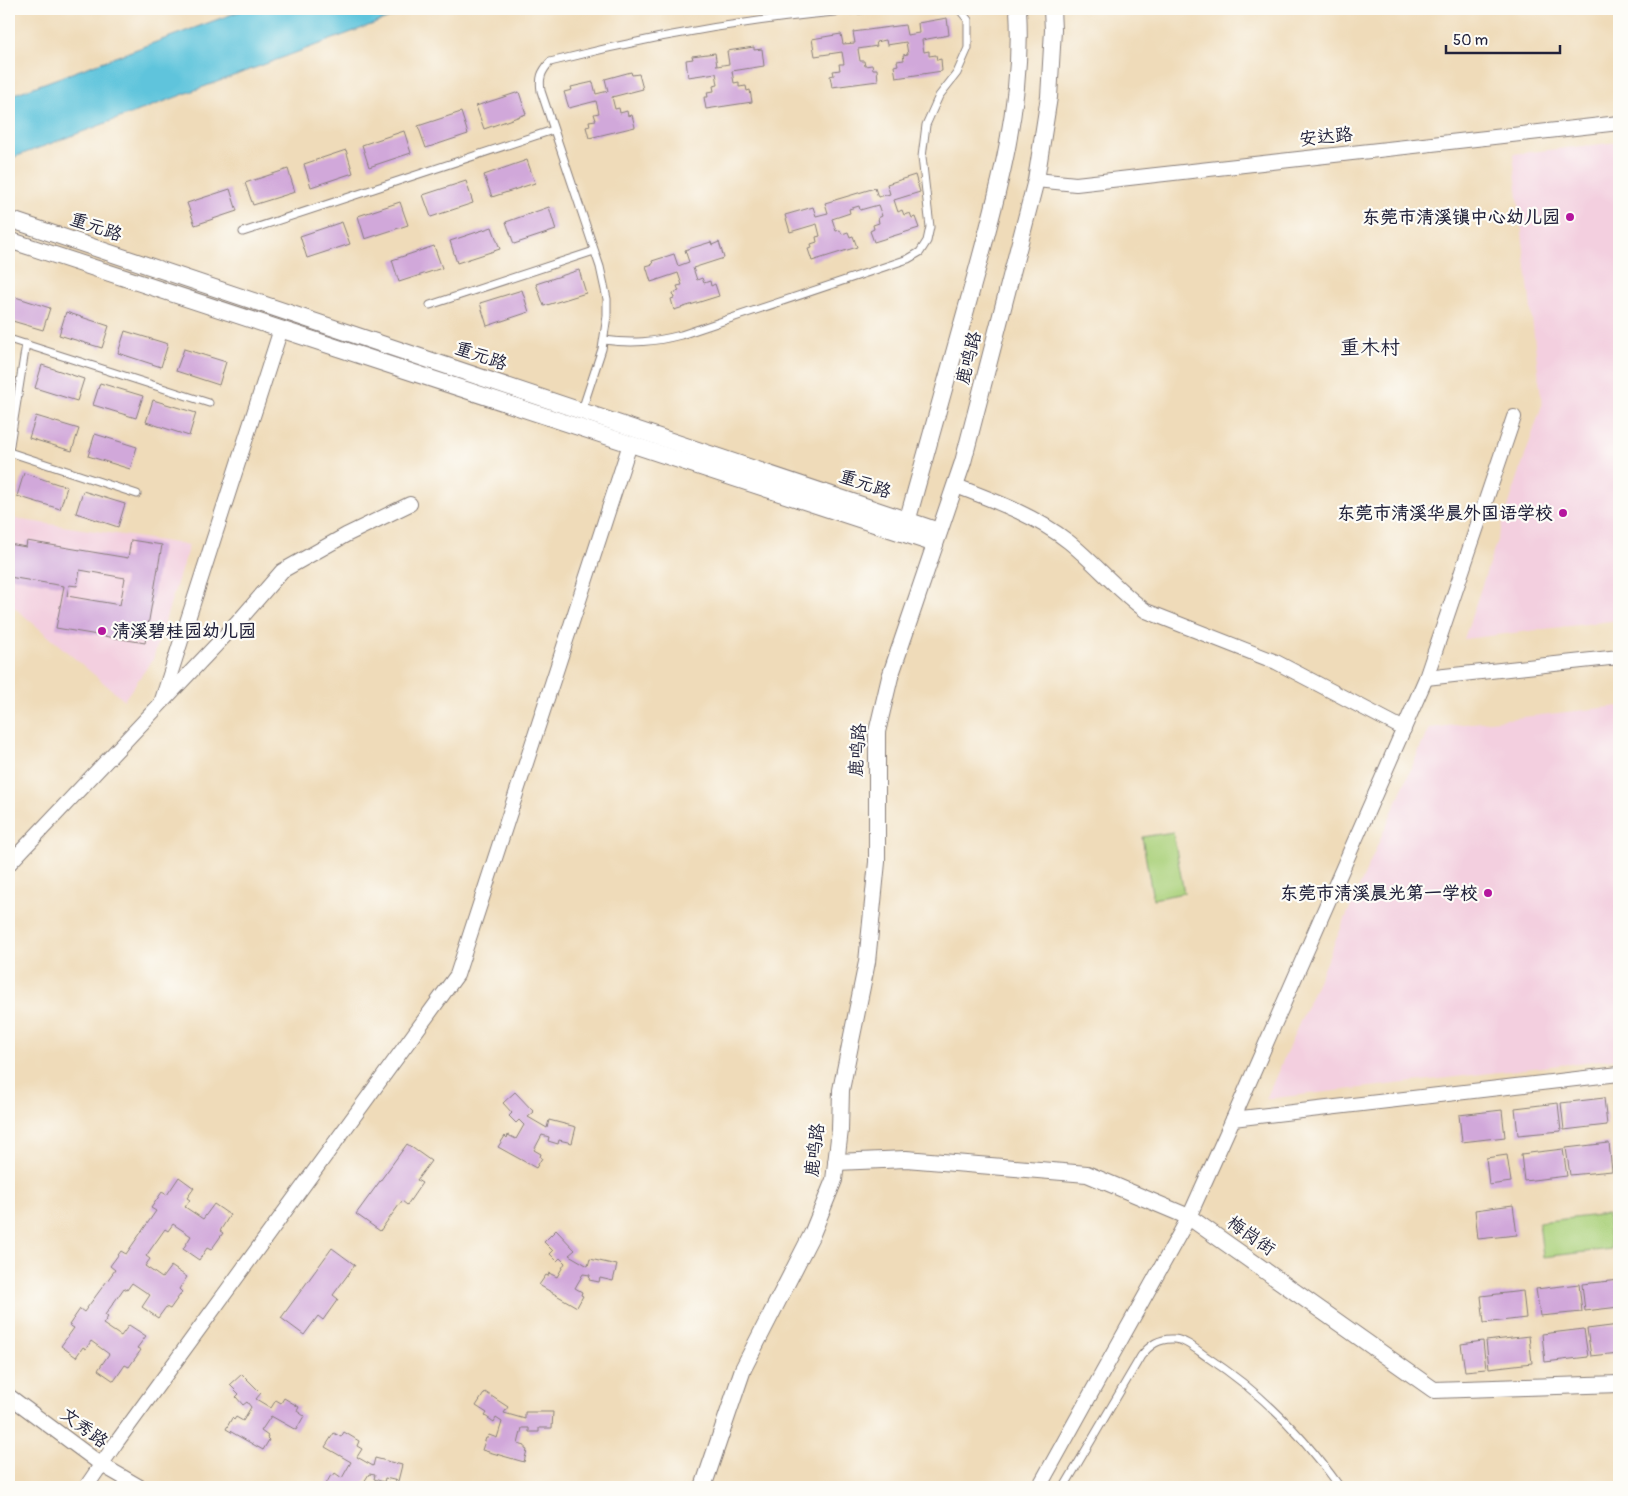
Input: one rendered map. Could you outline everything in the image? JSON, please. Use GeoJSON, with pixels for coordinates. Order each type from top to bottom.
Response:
{"type":"FeatureCollection","features":[{"type":"Feature","properties":{"kind":"street","name":"鹿鸣路"},"geometry":{"type":"LineString","coordinates":[[905,527],[999,190],[1016,100],[1020,34],[1018,9]]}},
{"type":"Feature","properties":{"kind":"street","name":"鹿鸣路"},"geometry":{"type":"LineString","coordinates":[[703,1487],[743,1369],[812,1234],[834,1180],[840,1090],[867,962],[877,862],[877,732],[890,678],[956,486],[1036,180],[1049,97],[1053,30],[1052,9]]}},
{"type":"Feature","properties":{"kind":"street","name":"安达路"},"geometry":{"type":"LineString","coordinates":[[1036,180],[1076,184],[1619,123]]}},
{"type":"Feature","properties":{"kind":"street","name":"重元路"},"geometry":{"type":"LineString","coordinates":[[9,219],[582,411],[905,527]]}},
{"type":"Feature","properties":{"kind":"street","name":"重元路"},"geometry":{"type":"LineString","coordinates":[[9,240],[630,444],[937,537]]}},
{"type":"Feature","properties":{"kind":"street"},"geometry":{"type":"LineString","coordinates":[[161,704],[280,329]]}},
{"type":"Feature","properties":{"kind":"street"},"geometry":{"type":"LineString","coordinates":[[1039,1487],[1189,1217],[1233,1119],[1426,678],[1514,418]]}},
{"type":"Feature","properties":{"kind":"street"},"geometry":{"type":"LineString","coordinates":[[86,1487],[457,975],[630,444]]}},
{"type":"Feature","properties":{"kind":"street"},"geometry":{"type":"LineString","coordinates":[[956,486],[1014,509],[1068,541],[1129,599],[1146,611],[1276,662],[1404,730]]}},
{"type":"Feature","properties":{"kind":"street"},"geometry":{"type":"LineString","coordinates":[[9,864],[161,704],[282,572],[346,535],[410,504]]}},
{"type":"Feature","properties":{"kind":"street"},"geometry":{"type":"LineString","coordinates":[[1426,678],[1619,657]]}},
{"type":"Feature","properties":{"kind":"street"},"geometry":{"type":"LineString","coordinates":[[1233,1119],[1619,1074]]}},
{"type":"Feature","properties":{"kind":"street","name":"梅岗街"},"geometry":{"type":"LineString","coordinates":[[836,1162],[906,1159],[1087,1174],[1189,1217],[1434,1390],[1619,1384]]}},
{"type":"Feature","properties":{"kind":"street","name":"文秀路"},"geometry":{"type":"LineString","coordinates":[[9,1398],[102,1465],[140,1487]]}},
{"type":"Feature","properties":{"kind":"lane"},"geometry":{"type":"LineString","coordinates":[[582,411],[604,340],[607,299],[600,267],[553,130],[539,80],[543,70],[550,62],[633,43],[723,26],[870,9]]}},
{"type":"Feature","properties":{"kind":"lane"},"geometry":{"type":"LineString","coordinates":[[604,340],[630,344],[656,342],[908,260],[920,252],[927,241],[930,227],[922,157],[926,125],[939,96],[957,72],[968,48],[968,20],[959,9]]}},
{"type":"Feature","properties":{"kind":"lane"},"geometry":{"type":"LineString","coordinates":[[244,232],[553,130]]}},
{"type":"Feature","properties":{"kind":"lane"},"geometry":{"type":"LineString","coordinates":[[430,305],[594,251]]}},
{"type":"Feature","properties":{"kind":"lane"},"geometry":{"type":"LineString","coordinates":[[9,339],[209,403]]}},
{"type":"Feature","properties":{"kind":"lane"},"geometry":{"type":"LineString","coordinates":[[26,344],[9,452],[137,494]]}},
{"type":"Feature","properties":{"kind":"lane"},"geometry":{"type":"LineString","coordinates":[[1064,1487],[1141,1356],[1150,1346],[1162,1340],[1175,1339],[1187,1344],[1233,1373],[1274,1408],[1312,1448],[1340,1487]]}},
{"type":"Feature","properties":{"kind":"shaded area"},"geometry":{"type":"Polygon","coordinates":[[[1619,142],[1619,620],[1464,639],[1542,405],[1513,154],[1619,142]]]}},
{"type":"Feature","properties":{"kind":"shaded area","name":"清溪碧桂园幼儿园"},"geometry":{"type":"Polygon","coordinates":[[[9,518],[189,545],[153,659],[124,700],[9,603],[9,518]]]}},
{"type":"Feature","properties":{"kind":"shaded area","name":"东莞市清溪晨光第一学校"},"geometry":{"type":"Polygon","coordinates":[[[1619,706],[1619,1058],[1266,1099],[1429,728],[1619,706]]]}},
{"type":"Feature","properties":{"kind":"green space"},"geometry":{"type":"Polygon","coordinates":[[[1173,832],[1184,893],[1153,899],[1142,837],[1173,832]]]}},
{"type":"Feature","properties":{"kind":"green space"},"geometry":{"type":"Polygon","coordinates":[[[1607,1214],[1611,1249],[1543,1257],[1539,1222],[1607,1214]]]}},
{"type":"Feature","properties":{"kind":"water"},"geometry":{"type":"Polygon","coordinates":[[[246,9],[414,9],[9,159],[9,96],[246,9]]]}},
{"type":"Feature","properties":{"kind":"building"},"geometry":{"type":"Polygon","coordinates":[[[947,18],[949,35],[922,40],[924,52],[929,51],[929,56],[936,55],[937,60],[941,59],[942,71],[896,78],[894,66],[898,65],[897,61],[904,60],[903,55],[908,54],[906,42],[887,45],[886,40],[876,42],[877,46],[858,49],[860,61],[864,61],[865,66],[872,65],[873,69],[877,69],[878,81],[832,87],[830,76],[834,75],[833,71],[840,70],[839,64],[844,64],[842,52],[815,56],[812,39],[841,34],[843,44],[855,43],[853,32],[905,25],[907,35],[919,33],[918,23],[947,18]]]}},
{"type":"Feature","properties":{"kind":"building"},"geometry":{"type":"Polygon","coordinates":[[[754,47],[754,50],[762,49],[764,66],[732,71],[734,83],[739,82],[739,87],[746,86],[747,91],[750,90],[752,102],[706,109],[704,97],[708,97],[707,92],[714,91],[713,86],[718,85],[716,73],[688,77],[686,60],[693,59],[692,56],[715,53],[717,66],[729,64],[727,51],[754,47]]]}},
{"type":"Feature","properties":{"kind":"building"},"geometry":{"type":"Polygon","coordinates":[[[631,72],[632,75],[639,74],[643,89],[612,97],[615,109],[619,108],[620,113],[627,111],[628,116],[632,115],[635,127],[589,138],[586,127],[590,126],[589,121],[596,120],[594,114],[599,113],[596,101],[569,108],[564,92],[572,90],[571,87],[593,82],[596,94],[608,91],[605,79],[631,72]]]}},
{"type":"Feature","properties":{"kind":"building"},"geometry":{"type":"Polygon","coordinates":[[[519,92],[526,114],[484,129],[476,106],[519,92]]]}},
{"type":"Feature","properties":{"kind":"building"},"geometry":{"type":"Polygon","coordinates":[[[461,112],[468,134],[426,148],[418,126],[461,112]]]}},
{"type":"Feature","properties":{"kind":"building"},"geometry":{"type":"Polygon","coordinates":[[[404,131],[411,153],[369,167],[362,145],[404,131]]]}},
{"type":"Feature","properties":{"kind":"building"},"geometry":{"type":"Polygon","coordinates":[[[346,150],[353,173],[311,187],[304,164],[346,150]]]}},
{"type":"Feature","properties":{"kind":"building"},"geometry":{"type":"Polygon","coordinates":[[[527,160],[535,183],[492,197],[484,175],[527,160]]]}},
{"type":"Feature","properties":{"kind":"building"},"geometry":{"type":"Polygon","coordinates":[[[288,169],[295,192],[253,205],[245,183],[288,169]]]}},
{"type":"Feature","properties":{"kind":"building"},"geometry":{"type":"Polygon","coordinates":[[[915,175],[920,192],[894,200],[898,212],[902,210],[904,215],[910,213],[912,218],[915,217],[919,228],[874,242],[870,231],[874,229],[873,225],[879,223],[878,218],[882,216],[878,205],[860,210],[859,206],[849,209],[850,213],[832,219],[836,231],[840,230],[842,234],[848,232],[850,237],[853,236],[857,247],[812,261],[808,249],[812,248],[811,244],[817,242],[816,237],[820,236],[817,224],[790,232],[785,215],[813,207],[816,216],[828,213],[825,203],[875,188],[878,197],[890,194],[887,184],[915,175]]]}},
{"type":"Feature","properties":{"kind":"building"},"geometry":{"type":"Polygon","coordinates":[[[466,181],[473,203],[431,217],[423,195],[466,181]]]}},
{"type":"Feature","properties":{"kind":"building"},"geometry":{"type":"Polygon","coordinates":[[[230,189],[237,211],[195,225],[187,203],[230,189]]]}},
{"type":"Feature","properties":{"kind":"building"},"geometry":{"type":"Polygon","coordinates":[[[400,202],[408,225],[365,239],[358,216],[400,202]]]}},
{"type":"Feature","properties":{"kind":"building"},"geometry":{"type":"Polygon","coordinates":[[[549,207],[556,230],[514,244],[506,222],[549,207]]]}},
{"type":"Feature","properties":{"kind":"building"},"geometry":{"type":"Polygon","coordinates":[[[342,222],[350,244],[307,258],[300,236],[342,222]]]}},
{"type":"Feature","properties":{"kind":"building"},"geometry":{"type":"Polygon","coordinates":[[[492,227],[500,249],[457,263],[450,241],[492,227]]]}},
{"type":"Feature","properties":{"kind":"building"},"geometry":{"type":"Polygon","coordinates":[[[711,242],[712,245],[719,242],[724,258],[693,268],[697,280],[702,278],[704,283],[710,281],[711,286],[715,284],[719,296],[674,310],[671,299],[674,298],[673,293],[679,291],[677,286],[682,285],[678,273],[651,282],[646,266],[653,264],[652,261],[674,254],[678,266],[689,262],[685,250],[711,242]]]}},
{"type":"Feature","properties":{"kind":"building"},"geometry":{"type":"Polygon","coordinates":[[[434,246],[442,268],[399,282],[392,260],[434,246]]]}},
{"type":"Feature","properties":{"kind":"building"},"geometry":{"type":"Polygon","coordinates":[[[579,270],[586,293],[544,306],[536,284],[579,270]]]}},
{"type":"Feature","properties":{"kind":"building"},"geometry":{"type":"Polygon","coordinates":[[[522,290],[529,312],[487,326],[480,303],[522,290]]]}},
{"type":"Feature","properties":{"kind":"building"},"geometry":{"type":"Polygon","coordinates":[[[9,295],[50,308],[43,330],[9,320],[9,295]]]}},
{"type":"Feature","properties":{"kind":"building"},"geometry":{"type":"Polygon","coordinates":[[[66,312],[109,326],[102,348],[59,335],[66,312]]]}},
{"type":"Feature","properties":{"kind":"building"},"geometry":{"type":"Polygon","coordinates":[[[125,331],[168,344],[161,367],[118,353],[125,331]]]}},
{"type":"Feature","properties":{"kind":"building"},"geometry":{"type":"Polygon","coordinates":[[[184,349],[226,362],[219,385],[176,371],[184,349]]]}},
{"type":"Feature","properties":{"kind":"building"},"geometry":{"type":"Polygon","coordinates":[[[42,365],[84,379],[77,401],[35,388],[42,365]]]}},
{"type":"Feature","properties":{"kind":"building"},"geometry":{"type":"Polygon","coordinates":[[[100,383],[143,396],[136,418],[93,405],[100,383]]]}},
{"type":"Feature","properties":{"kind":"building"},"geometry":{"type":"Polygon","coordinates":[[[153,400],[196,413],[189,436],[146,422],[153,400]]]}},
{"type":"Feature","properties":{"kind":"building"},"geometry":{"type":"Polygon","coordinates":[[[36,416],[79,429],[72,451],[29,438],[36,416]]]}},
{"type":"Feature","properties":{"kind":"building"},"geometry":{"type":"Polygon","coordinates":[[[95,434],[137,447],[130,469],[88,456],[95,434]]]}},
{"type":"Feature","properties":{"kind":"building"},"geometry":{"type":"Polygon","coordinates":[[[24,473],[67,487],[60,509],[17,496],[24,473]]]}},
{"type":"Feature","properties":{"kind":"building"},"geometry":{"type":"Polygon","coordinates":[[[83,491],[125,504],[118,527],[76,513],[83,491]]]}},
{"type":"Feature","properties":{"kind":"building"},"geometry":{"type":"Polygon","coordinates":[[[131,540],[162,545],[145,643],[56,628],[64,586],[9,577],[9,544],[26,547],[27,541],[128,558],[131,540]],[[80,570],[77,586],[69,585],[67,596],[120,605],[125,578],[80,570]]]}},
{"type":"Feature","properties":{"kind":"building"},"geometry":{"type":"Polygon","coordinates":[[[515,1092],[534,1112],[528,1117],[547,1128],[549,1120],[576,1127],[572,1143],[559,1140],[558,1144],[548,1141],[549,1137],[542,1135],[534,1150],[541,1154],[540,1157],[542,1158],[536,1168],[498,1147],[505,1136],[507,1138],[508,1135],[516,1139],[524,1125],[519,1120],[516,1123],[509,1116],[512,1113],[503,1103],[515,1092]]]}},
{"type":"Feature","properties":{"kind":"building"},"geometry":{"type":"Polygon","coordinates":[[[1619,1095],[1619,1112],[1618,1112],[1616,1096],[1619,1095]]]}},
{"type":"Feature","properties":{"kind":"building"},"geometry":{"type":"Polygon","coordinates":[[[1604,1098],[1607,1125],[1564,1130],[1561,1103],[1604,1098]]]}},
{"type":"Feature","properties":{"kind":"building"},"geometry":{"type":"Polygon","coordinates":[[[1558,1103],[1561,1131],[1518,1135],[1515,1108],[1558,1103]]]}},
{"type":"Feature","properties":{"kind":"building"},"geometry":{"type":"Polygon","coordinates":[[[1502,1110],[1505,1137],[1462,1142],[1459,1115],[1502,1110]]]}},
{"type":"Feature","properties":{"kind":"building"},"geometry":{"type":"Polygon","coordinates":[[[1609,1143],[1612,1171],[1570,1175],[1566,1148],[1609,1143]]]}},
{"type":"Feature","properties":{"kind":"building"},"geometry":{"type":"Polygon","coordinates":[[[407,1144],[431,1161],[417,1180],[422,1183],[407,1205],[402,1201],[380,1231],[356,1214],[407,1144]]]}},
{"type":"Feature","properties":{"kind":"building"},"geometry":{"type":"Polygon","coordinates":[[[1563,1149],[1567,1176],[1524,1181],[1521,1154],[1563,1149]]]}},
{"type":"Feature","properties":{"kind":"building"},"geometry":{"type":"Polygon","coordinates":[[[1507,1155],[1511,1182],[1489,1185],[1486,1158],[1507,1155]]]}},
{"type":"Feature","properties":{"kind":"building"},"geometry":{"type":"Polygon","coordinates":[[[179,1177],[194,1188],[187,1198],[190,1200],[185,1207],[203,1219],[214,1204],[230,1215],[220,1231],[223,1233],[211,1250],[207,1248],[199,1260],[183,1249],[191,1236],[173,1224],[168,1231],[165,1229],[146,1256],[150,1259],[145,1266],[162,1278],[171,1266],[187,1277],[179,1289],[182,1292],[170,1309],[166,1307],[158,1318],[142,1307],[150,1295],[132,1283],[127,1290],[124,1288],[105,1315],[108,1317],[103,1324],[121,1336],[129,1325],[146,1336],[137,1348],[141,1350],[129,1367],[125,1365],[114,1381],[98,1370],[109,1354],[91,1341],[86,1349],[83,1347],[76,1357],[61,1346],[74,1328],[69,1325],[80,1309],[84,1312],[115,1270],[110,1266],[121,1251],[126,1254],[156,1211],[151,1208],[162,1192],[167,1195],[179,1177]]]}},
{"type":"Feature","properties":{"kind":"building"},"geometry":{"type":"Polygon","coordinates":[[[1513,1205],[1517,1235],[1478,1239],[1475,1210],[1513,1205]]]}},
{"type":"Feature","properties":{"kind":"building"},"geometry":{"type":"Polygon","coordinates":[[[556,1230],[575,1250],[569,1255],[588,1266],[590,1259],[617,1265],[613,1281],[600,1278],[599,1282],[589,1280],[590,1275],[583,1274],[575,1288],[582,1292],[581,1295],[583,1296],[577,1307],[539,1285],[549,1273],[557,1277],[565,1263],[560,1258],[557,1261],[550,1254],[553,1251],[544,1242],[556,1230]]]}},
{"type":"Feature","properties":{"kind":"building"},"geometry":{"type":"Polygon","coordinates":[[[332,1248],[355,1265],[333,1295],[338,1299],[323,1320],[318,1316],[304,1335],[281,1318],[332,1248]]]}},
{"type":"Feature","properties":{"kind":"building"},"geometry":{"type":"Polygon","coordinates":[[[1619,1280],[1619,1307],[1585,1311],[1582,1284],[1619,1280]]]}},
{"type":"Feature","properties":{"kind":"building"},"geometry":{"type":"Polygon","coordinates":[[[1579,1284],[1582,1312],[1540,1316],[1536,1289],[1579,1284]]]}},
{"type":"Feature","properties":{"kind":"building"},"geometry":{"type":"Polygon","coordinates":[[[1523,1291],[1526,1318],[1484,1323],[1481,1296],[1523,1291]]]}},
{"type":"Feature","properties":{"kind":"building"},"geometry":{"type":"Polygon","coordinates":[[[1619,1325],[1619,1353],[1591,1356],[1587,1329],[1619,1325]]]}},
{"type":"Feature","properties":{"kind":"building"},"geometry":{"type":"Polygon","coordinates":[[[1584,1329],[1588,1357],[1545,1362],[1542,1334],[1584,1329]]]}},
{"type":"Feature","properties":{"kind":"building"},"geometry":{"type":"Polygon","coordinates":[[[1529,1336],[1532,1363],[1489,1368],[1486,1341],[1529,1336]]]}},
{"type":"Feature","properties":{"kind":"building"},"geometry":{"type":"Polygon","coordinates":[[[1483,1341],[1486,1369],[1465,1371],[1461,1344],[1483,1341]]]}},
{"type":"Feature","properties":{"kind":"building"},"geometry":{"type":"Polygon","coordinates":[[[242,1374],[261,1393],[256,1399],[271,1408],[276,1400],[281,1403],[284,1398],[299,1407],[297,1411],[304,1416],[296,1430],[271,1416],[261,1431],[268,1436],[269,1440],[263,1450],[226,1429],[232,1418],[234,1420],[236,1417],[243,1421],[251,1407],[247,1402],[243,1405],[236,1397],[239,1394],[230,1385],[242,1374]]]}},
{"type":"Feature","properties":{"kind":"building"},"geometry":{"type":"Polygon","coordinates":[[[485,1392],[508,1407],[504,1413],[525,1419],[525,1412],[553,1412],[552,1428],[539,1428],[539,1432],[529,1432],[529,1428],[522,1428],[518,1444],[525,1446],[527,1450],[524,1462],[482,1450],[489,1435],[497,1438],[502,1422],[496,1418],[494,1422],[485,1416],[487,1413],[476,1406],[485,1392]]]}},
{"type":"Feature","properties":{"kind":"building"},"geometry":{"type":"Polygon","coordinates":[[[344,1432],[359,1441],[357,1446],[362,1449],[357,1457],[373,1466],[375,1458],[402,1465],[398,1481],[385,1478],[384,1482],[374,1479],[375,1475],[369,1474],[361,1487],[325,1486],[331,1475],[333,1476],[335,1473],[342,1478],[351,1462],[325,1447],[334,1433],[341,1437],[344,1432]]]}},
{"type":"Feature","properties":{"kind":"place","name":"东莞市清溪镇中心幼儿园"},"geometry":{"type":"Point","coordinates":[1570,217]}},
{"type":"Feature","properties":{"kind":"place","name":"东莞市清溪华晨外国语学校"},"geometry":{"type":"Point","coordinates":[1563,513]}},
{"type":"Feature","properties":{"kind":"place","name":"清溪碧桂园幼儿园"},"geometry":{"type":"Point","coordinates":[102,631]}},
{"type":"Feature","properties":{"kind":"place","name":"东莞市清溪晨光第一学校"},"geometry":{"type":"Point","coordinates":[1488,893]}},
{"type":"Feature","properties":{"kind":"district","name":"重木村"},"geometry":{"type":"Point","coordinates":[1370,347]}}]}
